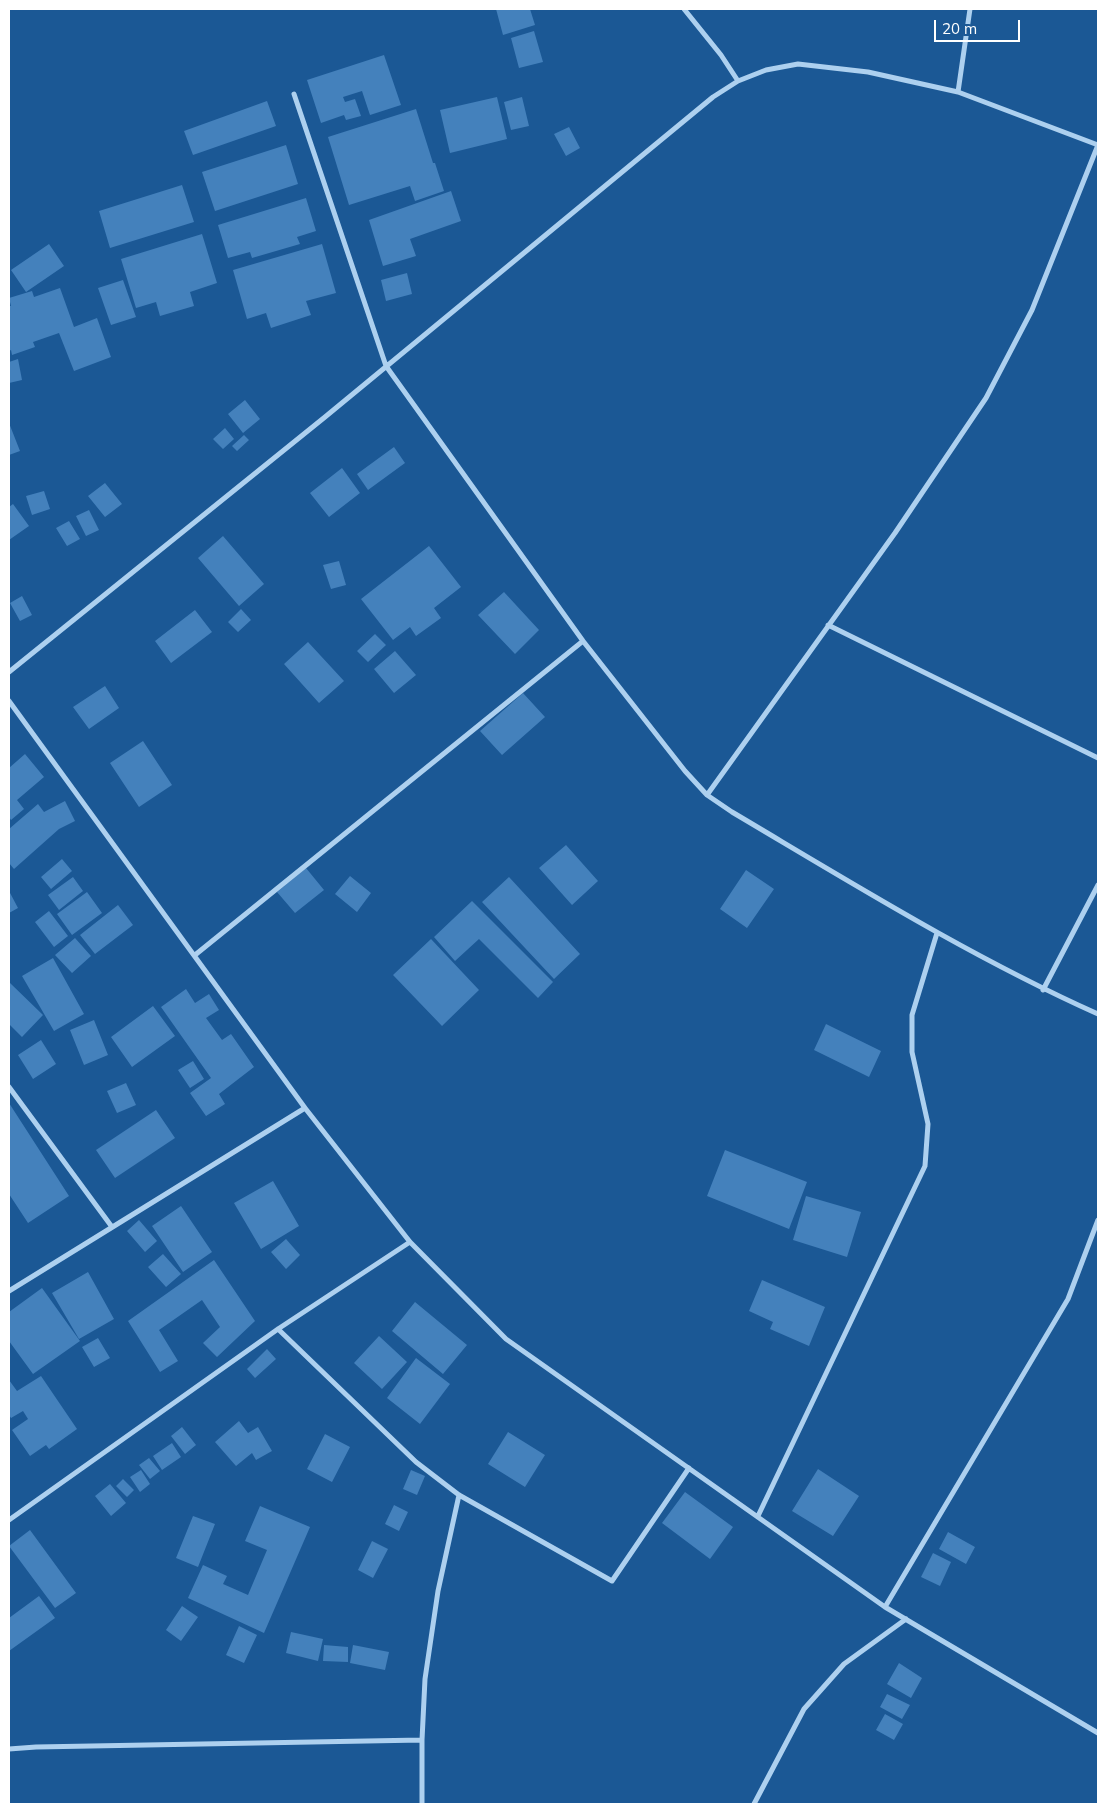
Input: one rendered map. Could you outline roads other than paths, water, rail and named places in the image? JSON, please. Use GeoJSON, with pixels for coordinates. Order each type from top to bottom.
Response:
{"type":"FeatureCollection","features":[{"type":"Feature","properties":{"kind":"street"},"geometry":{"type":"LineString","coordinates":[[684,9],[721,55],[738,81]]}},
{"type":"Feature","properties":{"kind":"street"},"geometry":{"type":"LineString","coordinates":[[958,92],[970,9]]}},
{"type":"Feature","properties":{"kind":"street"},"geometry":{"type":"LineString","coordinates":[[9,672],[713,97],[738,81],[766,70],[798,64],[868,72],[958,92],[1098,145],[1032,310],[986,398],[895,533],[707,795]]}},
{"type":"Feature","properties":{"kind":"street"},"geometry":{"type":"LineString","coordinates":[[294,94],[386,366],[583,642],[685,771],[707,795],[740,818],[937,934],[1043,990],[1098,1014]]}},
{"type":"Feature","properties":{"kind":"street"},"geometry":{"type":"LineString","coordinates":[[828,625],[1098,758]]}},
{"type":"Feature","properties":{"kind":"street"},"geometry":{"type":"LineString","coordinates":[[195,955],[583,642]]}},
{"type":"Feature","properties":{"kind":"street"},"geometry":{"type":"LineString","coordinates":[[9,701],[305,1108],[410,1242],[506,1339],[885,1607],[1098,1732]]}},
{"type":"Feature","properties":{"kind":"street"},"geometry":{"type":"LineString","coordinates":[[1043,990],[1098,886]]}},
{"type":"Feature","properties":{"kind":"street"},"geometry":{"type":"LineString","coordinates":[[758,1516],[925,1166],[928,1124],[912,1052],[912,1015],[937,934]]}},
{"type":"Feature","properties":{"kind":"street"},"geometry":{"type":"LineString","coordinates":[[9,1087],[112,1227]]}},
{"type":"Feature","properties":{"kind":"street"},"geometry":{"type":"LineString","coordinates":[[9,1291],[305,1108]]}},
{"type":"Feature","properties":{"kind":"street"},"geometry":{"type":"LineString","coordinates":[[885,1607],[1068,1299],[1098,1220]]}},
{"type":"Feature","properties":{"kind":"street"},"geometry":{"type":"LineString","coordinates":[[9,1520],[278,1328],[410,1242]]}},
{"type":"Feature","properties":{"kind":"street"},"geometry":{"type":"LineString","coordinates":[[278,1328],[416,1462],[459,1495],[612,1581],[689,1468]]}},
{"type":"Feature","properties":{"kind":"street"},"geometry":{"type":"LineString","coordinates":[[422,1804],[422,1740],[425,1679],[438,1591],[459,1495]]}},
{"type":"Feature","properties":{"kind":"street"},"geometry":{"type":"LineString","coordinates":[[754,1804],[804,1709],[844,1664],[906,1619]]}},
{"type":"Feature","properties":{"kind":"street"},"geometry":{"type":"LineString","coordinates":[[9,1749],[422,1740]]}}]}
